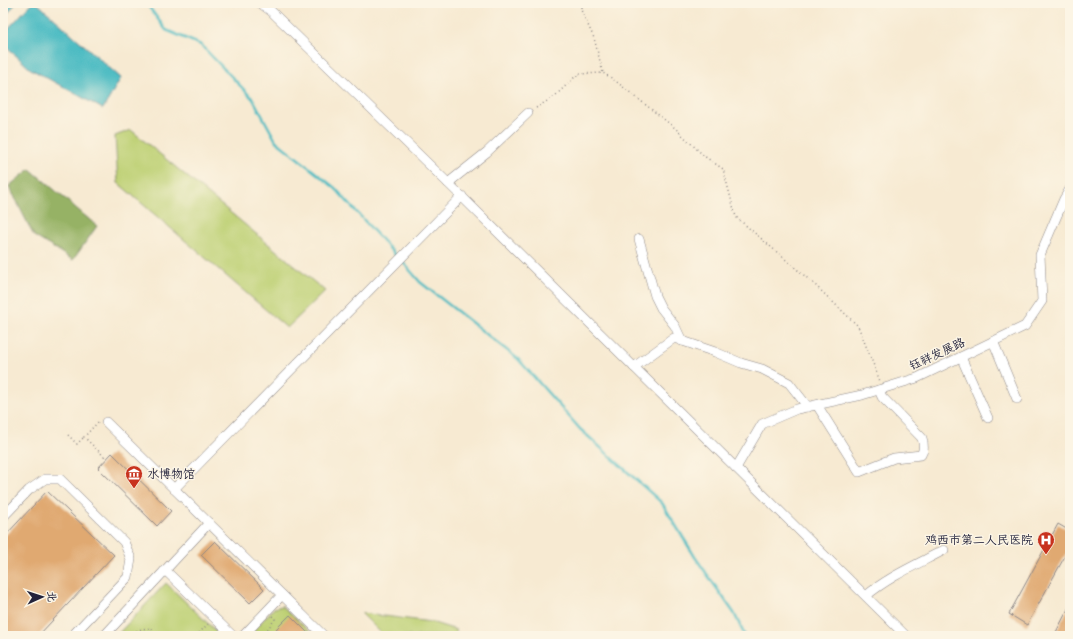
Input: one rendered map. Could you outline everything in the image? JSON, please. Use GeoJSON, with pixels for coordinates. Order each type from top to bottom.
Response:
{"type":"FeatureCollection","features":[{"type":"Feature","properties":{"kind":"street"},"geometry":{"type":"LineString","coordinates":[[260,3],[271,11],[462,196],[906,636]]}},
{"type":"Feature","properties":{"kind":"street"},"geometry":{"type":"LineString","coordinates":[[448,183],[487,152],[528,113]]}},
{"type":"Feature","properties":{"kind":"street","name":"钰祥发展路"},"geometry":{"type":"LineString","coordinates":[[736,468],[762,424],[798,409],[862,395],[917,378],[1025,326],[1042,301],[1040,255],[1064,199],[1070,189]]}},
{"type":"Feature","properties":{"kind":"street"},"geometry":{"type":"LineString","coordinates":[[174,489],[462,196]]}},
{"type":"Feature","properties":{"kind":"street"},"geometry":{"type":"LineString","coordinates":[[639,239],[655,296],[661,308],[676,326],[682,341]]}},
{"type":"Feature","properties":{"kind":"street"},"geometry":{"type":"LineString","coordinates":[[634,367],[674,338],[715,352],[741,363],[762,369],[790,383],[812,406],[859,472],[894,458],[921,455],[923,452],[924,442],[922,438],[882,397],[881,389]]}},
{"type":"Feature","properties":{"kind":"street"},"geometry":{"type":"LineString","coordinates":[[992,342],[1017,399]]}},
{"type":"Feature","properties":{"kind":"street"},"geometry":{"type":"LineString","coordinates":[[960,357],[988,418]]}},
{"type":"Feature","properties":{"kind":"street"},"geometry":{"type":"LineString","coordinates":[[106,422],[324,636]]}},
{"type":"Feature","properties":{"kind":"street"},"geometry":{"type":"LineString","coordinates":[[3,517],[28,490],[44,479],[60,479],[124,542],[131,559],[128,577],[72,636]]}},
{"type":"Feature","properties":{"kind":"street"},"geometry":{"type":"LineString","coordinates":[[104,636],[209,523]]}},
{"type":"Feature","properties":{"kind":"street"},"geometry":{"type":"LineString","coordinates":[[866,596],[873,590],[944,550]]}},
{"type":"Feature","properties":{"kind":"street"},"geometry":{"type":"LineString","coordinates":[[165,570],[233,636]]}},
{"type":"Feature","properties":{"kind":"street"},"geometry":{"type":"LineString","coordinates":[[243,636],[282,595]]}},
{"type":"Feature","properties":{"kind":"path"},"geometry":{"type":"LineString","coordinates":[[581,3],[581,10],[594,38],[604,73]]}},
{"type":"Feature","properties":{"kind":"path"},"geometry":{"type":"LineString","coordinates":[[528,113],[555,96],[578,74],[604,73],[613,79],[675,128],[704,156],[723,169],[736,217],[813,283],[858,326],[881,389]]}},
{"type":"Feature","properties":{"kind":"path"},"geometry":{"type":"LineString","coordinates":[[68,435],[77,444],[98,422],[106,422]]}},
{"type":"Feature","properties":{"kind":"path"},"geometry":{"type":"LineString","coordinates":[[84,437],[107,459]]}},
{"type":"Feature","properties":{"kind":"path"},"geometry":{"type":"LineString","coordinates":[[267,611],[275,619],[267,630],[271,636]]}},
{"type":"Feature","properties":{"kind":"path"},"geometry":{"type":"LineString","coordinates":[[199,633],[214,618]]}},
{"type":"Feature","properties":{"kind":"path"},"geometry":{"type":"LineString","coordinates":[[130,636],[134,632],[143,628],[154,629]]}},
{"type":"Feature","properties":{"kind":"green space"},"geometry":{"type":"Polygon","coordinates":[[[131,130],[325,291],[287,328],[118,183],[115,136],[131,130]]]}},
{"type":"Feature","properties":{"kind":"green space"},"geometry":{"type":"Polygon","coordinates":[[[30,169],[97,226],[73,260],[34,236],[9,186],[30,169]]]}},
{"type":"Feature","properties":{"kind":"green space"},"geometry":{"type":"Polygon","coordinates":[[[166,583],[221,636],[116,636],[166,583]]]}},
{"type":"Feature","properties":{"kind":"green space"},"geometry":{"type":"Polygon","coordinates":[[[282,606],[315,636],[251,636],[251,633],[274,608],[282,606]]]}},
{"type":"Feature","properties":{"kind":"green space"},"geometry":{"type":"Polygon","coordinates":[[[361,613],[431,622],[456,630],[458,636],[384,636],[361,613]]]}},
{"type":"Feature","properties":{"kind":"water"},"geometry":{"type":"Polygon","coordinates":[[[3,3],[16,3],[3,19],[3,3]]]}},
{"type":"Feature","properties":{"kind":"water"},"geometry":{"type":"Polygon","coordinates":[[[32,3],[37,3],[121,78],[103,109],[29,68],[3,43],[3,34],[32,3]]]}},
{"type":"Feature","properties":{"kind":"building","name":"水博物馆"},"geometry":{"type":"Polygon","coordinates":[[[112,453],[171,511],[157,526],[98,468],[112,453]]]}},
{"type":"Feature","properties":{"kind":"building"},"geometry":{"type":"Polygon","coordinates":[[[47,491],[114,555],[38,636],[11,636],[3,628],[3,538],[47,491]]]}},
{"type":"Feature","properties":{"kind":"building"},"geometry":{"type":"Polygon","coordinates":[[[1058,524],[1070,531],[1070,547],[1027,625],[1009,614],[1058,524]]]}},
{"type":"Feature","properties":{"kind":"building"},"geometry":{"type":"Polygon","coordinates":[[[215,541],[264,589],[250,603],[201,555],[215,541]]]}},
{"type":"Feature","properties":{"kind":"building"},"geometry":{"type":"Polygon","coordinates":[[[1070,605],[1070,636],[1054,636],[1070,605]]]}},
{"type":"Feature","properties":{"kind":"building"},"geometry":{"type":"Polygon","coordinates":[[[290,615],[311,636],[283,636],[276,629],[290,615]]]}},
{"type":"Feature","properties":{"kind":"waterway"},"geometry":{"type":"LineString","coordinates":[[146,3],[166,30],[201,45],[253,99],[276,141],[335,188],[398,258]]}},
{"type":"Feature","properties":{"kind":"waterway"},"geometry":{"type":"LineString","coordinates":[[402,261],[420,282],[518,359],[580,429],[662,503],[695,557],[734,613],[745,636]]}},
{"type":"Feature","properties":{"kind":"place","name":"水博物馆"},"geometry":{"type":"Point","coordinates":[134,489]}},
{"type":"Feature","properties":{"kind":"place","name":"鸡西市第二人民医院"},"geometry":{"type":"Point","coordinates":[1046,555]}}]}
